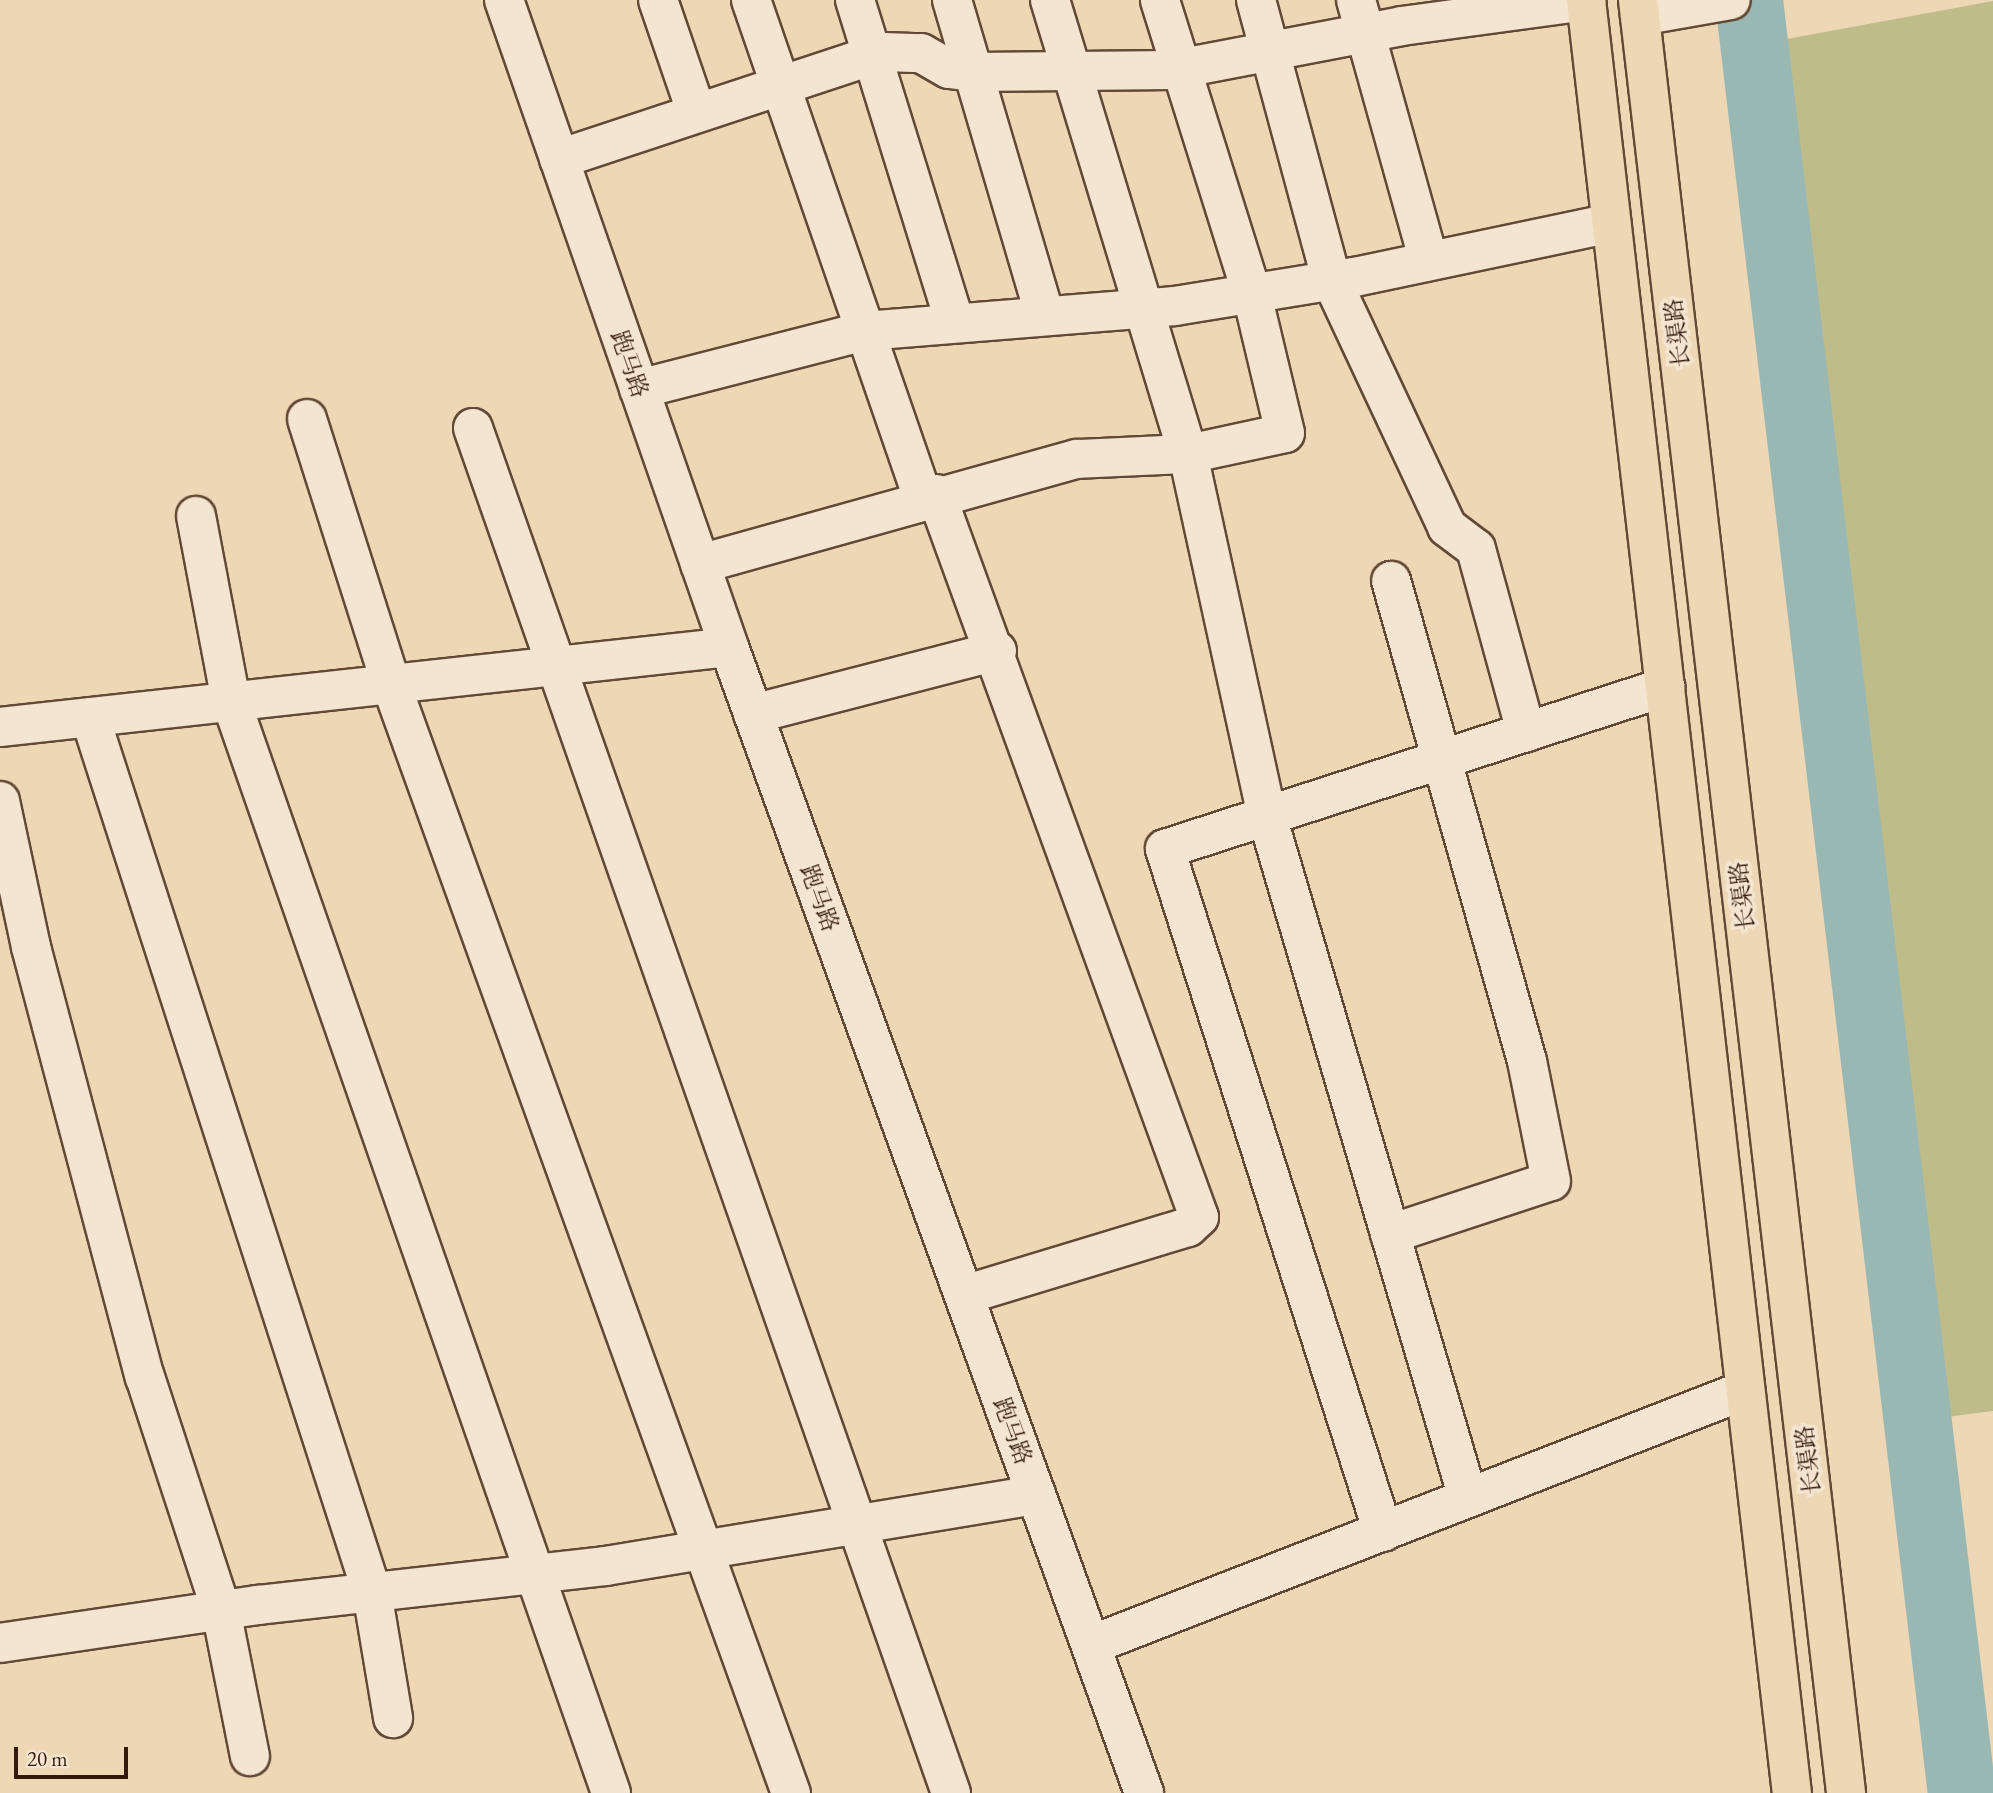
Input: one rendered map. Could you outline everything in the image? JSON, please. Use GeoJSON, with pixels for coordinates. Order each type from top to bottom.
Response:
{"type":"FeatureCollection","features":[{"type":"Feature","properties":{"kind":"main road"},"geometry":{"type":"LineString","coordinates":[[1586,0],[1792,1793]]}},
{"type":"Feature","properties":{"kind":"main road","name":"长渠路"},"geometry":{"type":"LineString","coordinates":[[1639,8],[1846,1793]]}},
{"type":"Feature","properties":{"kind":"street","name":"跑马路"},"geometry":{"type":"LineString","coordinates":[[504,0],[753,715],[1144,1793]]}},
{"type":"Feature","properties":{"kind":"street"},"geometry":{"type":"LineString","coordinates":[[658,0],[696,111]]}},
{"type":"Feature","properties":{"kind":"street"},"geometry":{"type":"LineString","coordinates":[[751,0],[777,82],[865,331],[929,496],[997,651],[1199,1217],[1188,1227],[964,1296]]}},
{"type":"Feature","properties":{"kind":"street"},"geometry":{"type":"LineString","coordinates":[[855,0],[955,323]]}},
{"type":"Feature","properties":{"kind":"street"},"geometry":{"type":"LineString","coordinates":[[952,0],[1045,316]]}},
{"type":"Feature","properties":{"kind":"street"},"geometry":{"type":"LineString","coordinates":[[1050,0],[1147,308],[1188,454],[1267,816],[1468,1499]]}},
{"type":"Feature","properties":{"kind":"street"},"geometry":{"type":"LineString","coordinates":[[700,564],[929,496],[1077,459],[1188,454],[1284,433],[1252,293],[1184,67],[1160,0]]}},
{"type":"Feature","properties":{"kind":"street"},"geometry":{"type":"LineString","coordinates":[[1256,0],[1272,51],[1332,281],[1447,527],[1476,549],[1526,732]]}},
{"type":"Feature","properties":{"kind":"street"},"geometry":{"type":"LineString","coordinates":[[559,159],[777,82],[872,55],[921,53],[949,69],[973,72],[1184,67],[1272,51],[1361,16],[1586,0]]}},
{"type":"Feature","properties":{"kind":"street"},"geometry":{"type":"LineString","coordinates":[[1639,8],[1684,8],[1731,0]]}},
{"type":"Feature","properties":{"kind":"street"},"geometry":{"type":"LineString","coordinates":[[1361,16],[1429,261]]}},
{"type":"Feature","properties":{"kind":"street"},"geometry":{"type":"LineString","coordinates":[[639,389],[865,331],[1147,308],[1252,293],[1332,281],[1611,223]]}},
{"type":"Feature","properties":{"kind":"street"},"geometry":{"type":"LineString","coordinates":[[307,419],[391,684],[791,1793]]}},
{"type":"Feature","properties":{"kind":"street"},"geometry":{"type":"LineString","coordinates":[[473,428],[553,666],[951,1793]]}},
{"type":"Feature","properties":{"kind":"street"},"geometry":{"type":"LineString","coordinates":[[196,516],[231,701],[530,1574],[611,1793]]}},
{"type":"Feature","properties":{"kind":"street"},"geometry":{"type":"LineString","coordinates":[[1390,1234],[1551,1181],[1527,1062],[1391,581]]}},
{"type":"Feature","properties":{"kind":"street"},"geometry":{"type":"LineString","coordinates":[[0,727],[729,647]]}},
{"type":"Feature","properties":{"kind":"street"},"geometry":{"type":"LineString","coordinates":[[753,715],[997,651]]}},
{"type":"Feature","properties":{"kind":"street"},"geometry":{"type":"LineString","coordinates":[[1383,1532],[1165,849],[1665,687]]}},
{"type":"Feature","properties":{"kind":"street"},"geometry":{"type":"LineString","coordinates":[[90,717],[372,1592],[393,1718]]}},
{"type":"Feature","properties":{"kind":"street"},"geometry":{"type":"LineString","coordinates":[[0,801],[31,947],[145,1377],[221,1611],[250,1756]]}},
{"type":"Feature","properties":{"kind":"street"},"geometry":{"type":"LineString","coordinates":[[1091,1645],[1745,1390]]}},
{"type":"Feature","properties":{"kind":"street"},"geometry":{"type":"LineString","coordinates":[[0,1643],[221,1611],[530,1574],[1036,1495]]}},
{"type":"Feature","properties":{"kind":"shaded area"},"geometry":{"type":"Polygon","coordinates":[[[1993,1],[1993,1411],[1946,1417],[1787,39],[1993,1]]]}},
{"type":"Feature","properties":{"kind":"waterway"},"geometry":{"type":"LineString","coordinates":[[1749,0],[1962,1793]]}}]}
